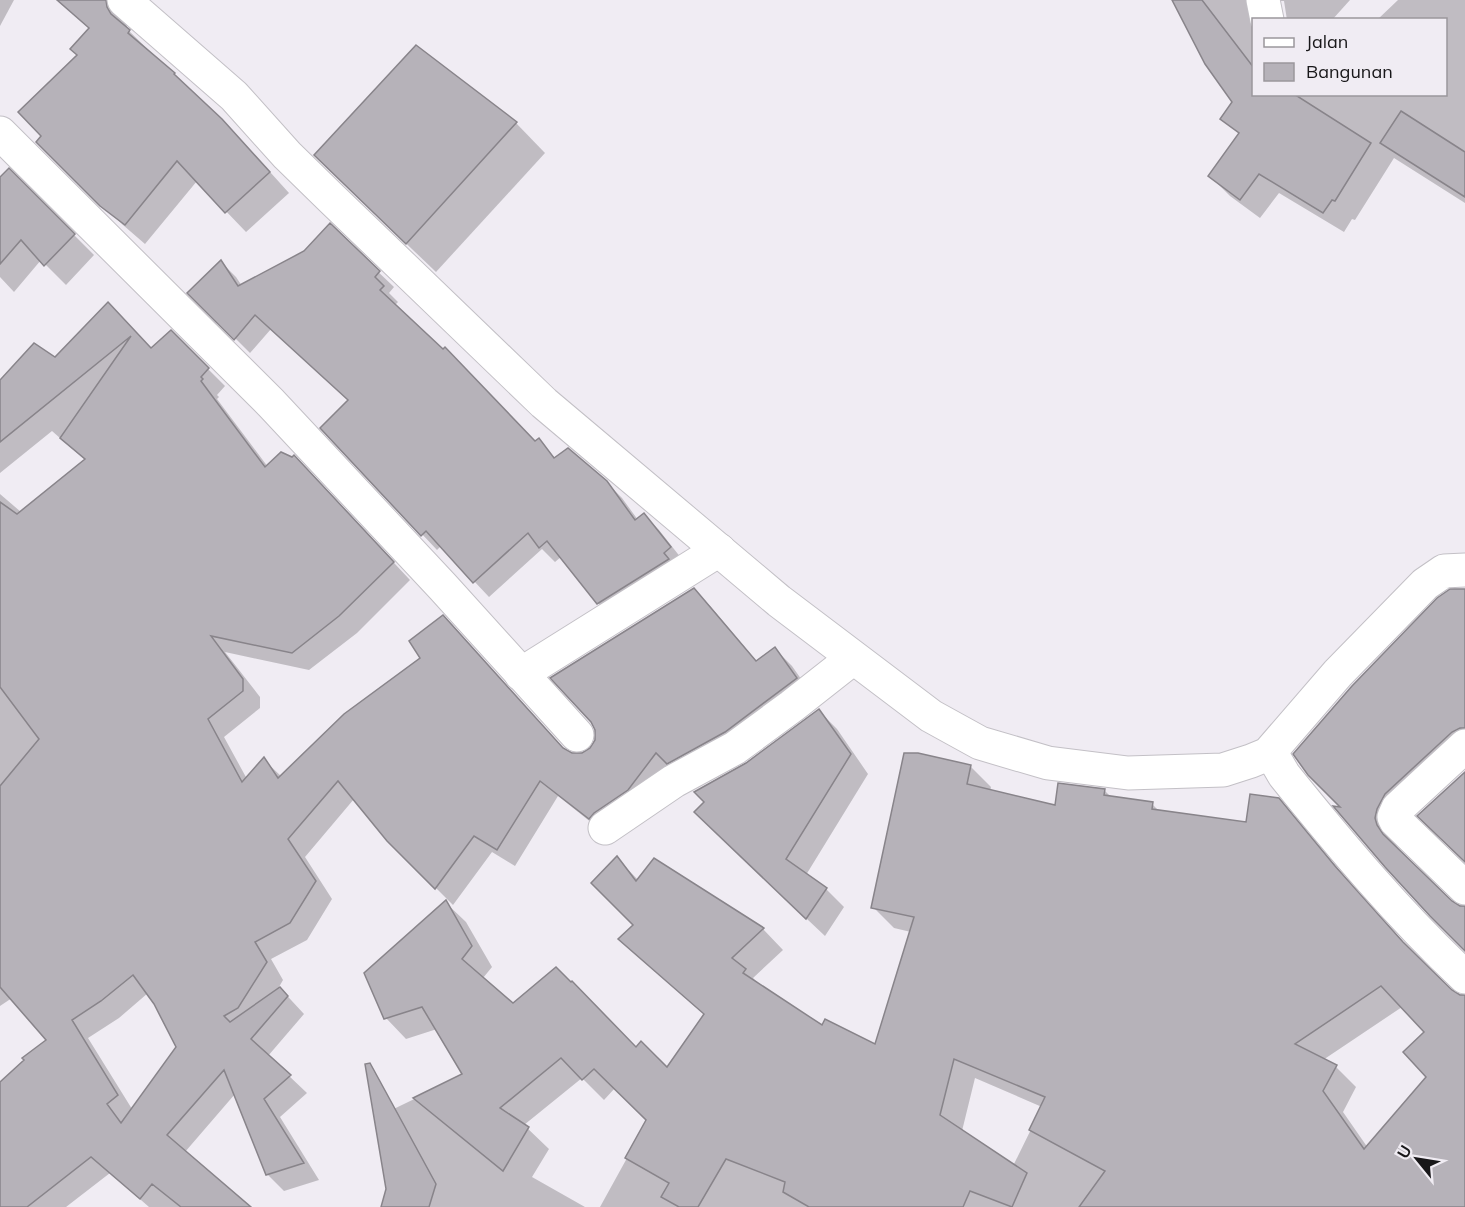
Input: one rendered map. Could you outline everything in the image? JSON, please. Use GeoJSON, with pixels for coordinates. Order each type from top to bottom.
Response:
{"type":"FeatureCollection","features":[{"type":"Feature","properties":{"kind":"street"},"geometry":{"type":"LineString","coordinates":[[124,0],[234,96],[287,155],[544,403],[778,601],[931,716],[980,743],[1048,763],[1128,773],[1222,770],[1251,761],[1268,754],[1338,673],[1425,584],[1444,571],[1465,570]]}},
{"type":"Feature","properties":{"kind":"street"},"geometry":{"type":"LineString","coordinates":[[1263,0],[1267,18]]}},
{"type":"Feature","properties":{"kind":"street"},"geometry":{"type":"LineString","coordinates":[[0,133],[271,404],[435,578],[578,735]]}},
{"type":"Feature","properties":{"kind":"street"},"geometry":{"type":"LineString","coordinates":[[521,674],[719,550]]}},
{"type":"Feature","properties":{"kind":"street"},"geometry":{"type":"LineString","coordinates":[[605,828],[674,781],[735,748],[853,658]]}},
{"type":"Feature","properties":{"kind":"street"},"geometry":{"type":"LineString","coordinates":[[1465,746],[1398,808],[1394,817],[1465,888]]}},
{"type":"Feature","properties":{"kind":"street"},"geometry":{"type":"LineString","coordinates":[[1268,754],[1337,841],[1429,943],[1465,977]]}},
{"type":"Feature","properties":{"kind":"building"},"geometry":{"type":"Polygon","coordinates":[[[57,0],[106,0],[111,14],[130,30],[128,33],[175,73],[222,119],[270,172],[225,213],[177,161],[125,225],[100,206],[36,142],[41,136],[18,112],[77,55],[70,49],[89,28],[57,0]]]}},
{"type":"Feature","properties":{"kind":"building"},"geometry":{"type":"Polygon","coordinates":[[[1172,0],[1202,0],[1252,65],[1252,96],[1297,96],[1371,143],[1335,201],[1332,200],[1323,213],[1259,174],[1240,200],[1208,176],[1239,133],[1220,119],[1232,102],[1205,64],[1172,0]]]}},
{"type":"Feature","properties":{"kind":"building"},"geometry":{"type":"Polygon","coordinates":[[[416,45],[517,122],[406,244],[314,155],[416,45]]]}},
{"type":"Feature","properties":{"kind":"building"},"geometry":{"type":"Polygon","coordinates":[[[1401,111],[1465,152],[1465,197],[1380,143],[1401,111]]]}},
{"type":"Feature","properties":{"kind":"building"},"geometry":{"type":"Polygon","coordinates":[[[9,168],[75,234],[44,266],[21,240],[0,264],[0,177],[9,168]]]}},
{"type":"Feature","properties":{"kind":"building"},"geometry":{"type":"Polygon","coordinates":[[[330,223],[380,271],[375,277],[384,286],[380,290],[443,349],[445,347],[535,441],[539,438],[554,458],[568,448],[607,481],[635,520],[644,513],[671,547],[664,553],[669,559],[597,604],[547,541],[539,548],[528,533],[473,583],[426,531],[421,536],[320,428],[348,400],[255,315],[234,340],[187,293],[221,260],[238,286],[304,251],[330,223]]]}},
{"type":"Feature","properties":{"kind":"building"},"geometry":{"type":"Polygon","coordinates":[[[108,302],[151,348],[171,330],[209,368],[201,377],[203,379],[201,381],[265,467],[281,452],[292,457],[294,455],[394,562],[339,616],[292,653],[211,636],[243,679],[243,691],[208,719],[242,782],[264,757],[278,778],[344,714],[420,658],[409,641],[443,615],[563,748],[572,753],[582,753],[590,748],[595,740],[595,730],[591,722],[550,678],[694,588],[756,661],[775,647],[797,678],[725,732],[667,764],[656,753],[628,790],[594,813],[589,819],[540,781],[497,850],[474,836],[435,889],[387,841],[338,781],[288,839],[316,881],[290,923],[255,942],[267,962],[238,1008],[224,1016],[230,1022],[280,987],[288,996],[251,1039],[291,1075],[264,1099],[304,1163],[266,1175],[224,1070],[167,1135],[251,1207],[181,1207],[152,1184],[140,1199],[91,1157],[27,1207],[0,1207],[0,1082],[24,1060],[22,1058],[46,1040],[0,987],[0,786],[39,739],[0,687],[0,502],[17,514],[85,459],[60,438],[131,336],[0,442],[0,380],[34,343],[55,357],[108,302]],[[133,975],[101,1001],[72,1020],[118,1095],[107,1104],[121,1123],[176,1047],[154,1004],[133,975]]]}},
{"type":"Feature","properties":{"kind":"building"},"geometry":{"type":"Polygon","coordinates":[[[1450,589],[1465,589],[1465,728],[1452,732],[1385,794],[1375,818],[1383,834],[1452,901],[1465,906],[1465,951],[1385,867],[1333,806],[1340,807],[1308,775],[1293,754],[1352,686],[1437,598],[1450,589]]]}},
{"type":"Feature","properties":{"kind":"building"},"geometry":{"type":"Polygon","coordinates":[[[819,709],[851,754],[786,859],[827,888],[806,919],[694,812],[704,802],[694,792],[746,763],[819,709]]]}},
{"type":"Feature","properties":{"kind":"building"},"geometry":{"type":"Polygon","coordinates":[[[904,753],[918,753],[971,765],[967,784],[1055,805],[1058,783],[1105,789],[1104,795],[1153,802],[1152,809],[1246,822],[1250,794],[1279,798],[1335,866],[1403,942],[1452,990],[1465,995],[1465,1207],[1079,1207],[1105,1171],[1029,1130],[1045,1097],[954,1059],[940,1115],[1027,1173],[1012,1207],[970,1191],[963,1207],[809,1207],[783,1192],[785,1182],[726,1159],[698,1207],[679,1207],[661,1197],[669,1183],[625,1158],[646,1120],[594,1069],[582,1080],[561,1058],[500,1108],[529,1127],[503,1171],[413,1098],[462,1074],[422,1007],[384,1019],[364,973],[446,900],[472,946],[462,959],[513,1003],[556,967],[636,1047],[641,1041],[667,1067],[704,1014],[618,939],[633,925],[591,883],[617,856],[636,881],[654,858],[764,928],[732,958],[746,969],[743,973],[822,1025],[825,1019],[875,1044],[914,917],[871,908],[904,753]],[[1381,986],[1295,1044],[1337,1065],[1323,1091],[1364,1149],[1426,1077],[1403,1052],[1424,1032],[1381,986]]]}},
{"type":"Feature","properties":{"kind":"building"},"geometry":{"type":"Polygon","coordinates":[[[1465,772],[1465,862],[1417,816],[1465,772]]]}},
{"type":"Feature","properties":{"kind":"building"},"geometry":{"type":"Polygon","coordinates":[[[370,1063],[436,1184],[429,1207],[381,1207],[386,1189],[365,1064],[370,1063]]]}}]}
